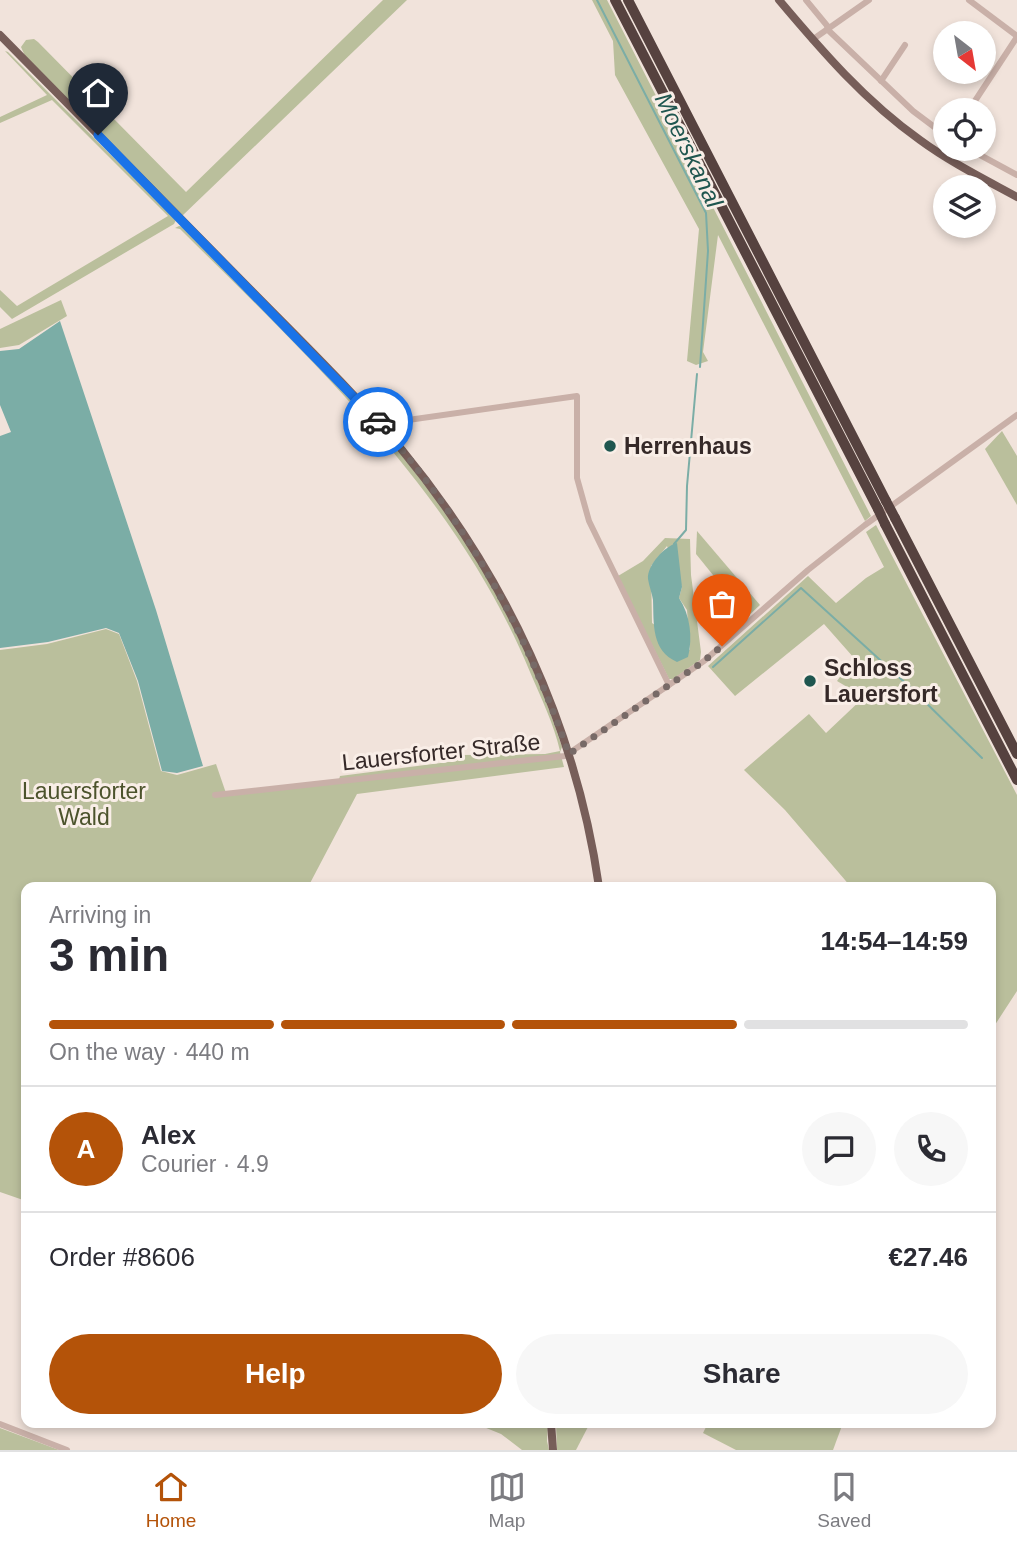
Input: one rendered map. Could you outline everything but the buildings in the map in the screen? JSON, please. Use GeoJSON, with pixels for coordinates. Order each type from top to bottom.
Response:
{"type":"FeatureCollection","features":[{"type":"Feature","properties":{"kind":"highway"},"geometry":{"type":"LineString","coordinates":[[615,0],[1017,780]]}},
{"type":"Feature","properties":{"kind":"highway"},"geometry":{"type":"LineString","coordinates":[[628,0],[1017,754]]}},
{"type":"Feature","properties":{"kind":"main road"},"geometry":{"type":"LineString","coordinates":[[779,0],[812,40],[872,101],[919,140],[1017,197]]}},
{"type":"Feature","properties":{"kind":"main road"},"geometry":{"type":"LineString","coordinates":[[0,35],[380,424],[450,514],[499,591],[530,651],[569,754],[598,882]]}},
{"type":"Feature","properties":{"kind":"main road"},"geometry":{"type":"LineString","coordinates":[[551,1428],[553,1450]]}},
{"type":"Feature","properties":{"kind":"street"},"geometry":{"type":"LineString","coordinates":[[806,0],[828,28],[913,111],[933,126]]}},
{"type":"Feature","properties":{"kind":"street"},"geometry":{"type":"LineString","coordinates":[[854,0],[860,6]]}},
{"type":"Feature","properties":{"kind":"street"},"geometry":{"type":"LineString","coordinates":[[812,40],[869,0]]}},
{"type":"Feature","properties":{"kind":"street"},"geometry":{"type":"LineString","coordinates":[[971,1],[1017,37],[977,98]]}},
{"type":"Feature","properties":{"kind":"street"},"geometry":{"type":"LineString","coordinates":[[881,80],[905,45]]}},
{"type":"Feature","properties":{"kind":"street"},"geometry":{"type":"LineString","coordinates":[[991,161],[1017,175]]}},
{"type":"Feature","properties":{"kind":"street"},"geometry":{"type":"LineString","coordinates":[[380,424],[577,396],[577,478],[589,522],[669,685]]}},
{"type":"Feature","properties":{"kind":"street","name":"Lauersforter Straße"},"geometry":{"type":"LineString","coordinates":[[215,794],[565,756],[704,661],[801,575],[1017,415]]}},
{"type":"Feature","properties":{"kind":"street"},"geometry":{"type":"LineString","coordinates":[[0,1424],[67,1450]]}},
{"type":"Feature","properties":{"kind":"green space"},"geometry":{"type":"Polygon","coordinates":[[[383,0],[407,0],[182,216],[25,56],[21,47],[26,40],[34,39],[38,42],[186,192],[383,0]]]}},
{"type":"Feature","properties":{"kind":"green space"},"geometry":{"type":"Polygon","coordinates":[[[592,0],[607,0],[871,516],[865,521],[718,235],[703,352],[708,361],[696,365],[687,361],[699,229],[615,75],[613,41],[592,0]]]}},
{"type":"Feature","properties":{"kind":"green space"},"geometry":{"type":"Polygon","coordinates":[[[5,51],[176,220],[174,224],[12,319],[0,307],[0,290],[17,306],[168,216],[52,100],[0,123],[0,117],[47,95],[5,51]]]}},
{"type":"Feature","properties":{"kind":"green space","name":"Lauersforter Wald"},"geometry":{"type":"Polygon","coordinates":[[[185,227],[280,322],[372,420],[428,488],[470,549],[506,612],[550,712],[562,747],[560,752],[564,767],[357,794],[311,882],[21,882],[21,1199],[0,1192],[0,650],[47,644],[106,629],[119,634],[137,681],[161,771],[177,775],[216,764],[227,796],[338,783],[340,776],[456,761],[462,755],[545,754],[560,751],[543,701],[499,608],[463,547],[423,489],[378,434],[281,329],[180,229],[175,228],[185,227]]]}},
{"type":"Feature","properties":{"kind":"green space"},"geometry":{"type":"Polygon","coordinates":[[[61,300],[67,316],[19,345],[0,348],[0,329],[61,300]]]}},
{"type":"Feature","properties":{"kind":"green space"},"geometry":{"type":"Polygon","coordinates":[[[1002,431],[1017,456],[1017,505],[985,449],[1002,431]]]}},
{"type":"Feature","properties":{"kind":"green space"},"geometry":{"type":"Polygon","coordinates":[[[876,525],[1017,795],[1017,991],[996,1023],[996,882],[847,882],[785,810],[744,770],[809,714],[826,733],[864,697],[837,681],[854,658],[824,624],[735,696],[708,666],[808,576],[836,603],[884,567],[866,532],[876,525]]]}},
{"type":"Feature","properties":{"kind":"green space"},"geometry":{"type":"Polygon","coordinates":[[[697,531],[760,605],[747,617],[696,554],[697,531]]]}},
{"type":"Feature","properties":{"kind":"green space"},"geometry":{"type":"Polygon","coordinates":[[[665,538],[690,539],[691,575],[701,652],[700,660],[673,679],[669,679],[618,576],[643,561],[665,538]],[[667,546],[651,566],[652,623],[690,650],[687,610],[679,598],[682,587],[667,546]]]}},
{"type":"Feature","properties":{"kind":"green space"},"geometry":{"type":"Polygon","coordinates":[[[0,1428],[59,1450],[0,1450],[0,1428]]]}},
{"type":"Feature","properties":{"kind":"green space"},"geometry":{"type":"Polygon","coordinates":[[[486,1428],[548,1428],[549,1450],[522,1450],[501,1434],[486,1428]]]}},
{"type":"Feature","properties":{"kind":"green space"},"geometry":{"type":"Polygon","coordinates":[[[556,1428],[587,1428],[576,1450],[557,1450],[556,1428]]]}},
{"type":"Feature","properties":{"kind":"green space"},"geometry":{"type":"Polygon","coordinates":[[[706,1428],[841,1428],[833,1450],[736,1450],[703,1433],[706,1428]]]}},
{"type":"Feature","properties":{"kind":"water"},"geometry":{"type":"Polygon","coordinates":[[[60,321],[156,610],[203,766],[177,773],[162,771],[138,681],[119,633],[106,628],[48,642],[0,648],[0,436],[11,432],[0,405],[0,351],[19,349],[60,321]]]}},
{"type":"Feature","properties":{"kind":"water"},"geometry":{"type":"Polygon","coordinates":[[[677,543],[682,587],[679,598],[690,626],[690,642],[688,657],[677,662],[662,651],[658,643],[648,574],[658,557],[677,543]]]}},
{"type":"Feature","properties":{"kind":"waterway","name":"Moerskanal"},"geometry":{"type":"LineString","coordinates":[[597,0],[706,213],[708,251],[700,367]]}},
{"type":"Feature","properties":{"kind":"waterway","name":"Moerskanal"},"geometry":{"type":"LineString","coordinates":[[674,544],[686,530],[697,374]]}},
{"type":"Feature","properties":{"kind":"waterway","name":"Moerskanal"},"geometry":{"type":"LineString","coordinates":[[713,667],[801,588],[912,689],[982,758]]}},
{"type":"Feature","properties":{"kind":"way so far"},"geometry":{"type":"LineString","coordinates":[[378,422],[450,514],[504,600],[530,651],[569,754],[722,646]]}},
{"type":"Feature","properties":{"kind":"place","name":"Herrenhaus"},"geometry":{"type":"Point","coordinates":[610,446]}},
{"type":"Feature","properties":{"kind":"place","name":"Schloss Lauersfort"},"geometry":{"type":"Point","coordinates":[810,681]}},
{"type":"Feature","properties":{"kind":"route"},"geometry":{"type":"LineString","coordinates":[[98,135],[378,422]]}}]}
